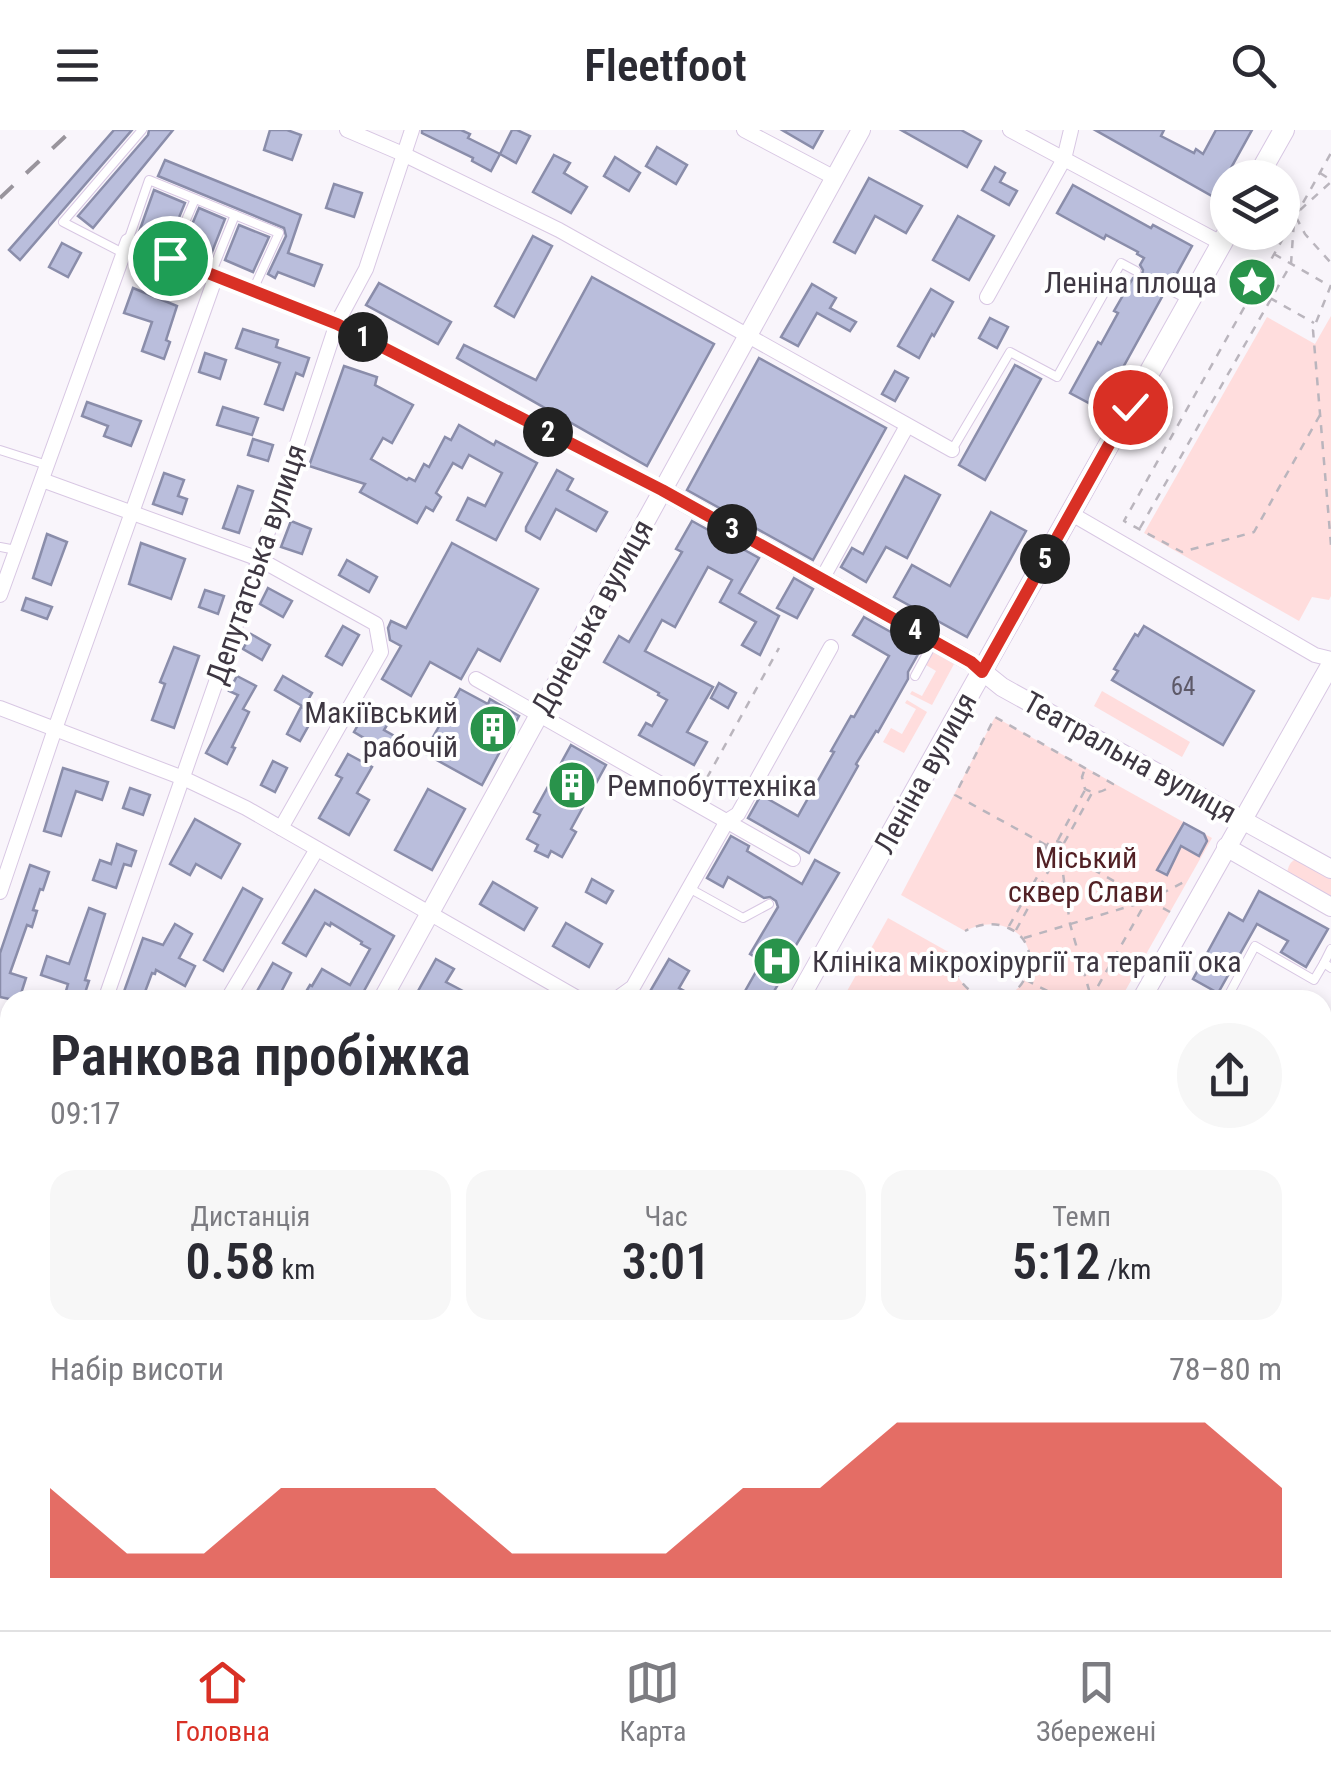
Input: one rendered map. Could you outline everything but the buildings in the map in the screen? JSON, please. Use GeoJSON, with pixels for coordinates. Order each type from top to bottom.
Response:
{"type":"FeatureCollection","features":[{"type":"Feature","properties":{"kind":"main road"},"geometry":{"type":"LineString","coordinates":[[1268,160],[1284,130]]}},
{"type":"Feature","properties":{"kind":"main road","name":"Леніна вулиця"},"geometry":{"type":"LineString","coordinates":[[804,990],[1217,250]]}},
{"type":"Feature","properties":{"kind":"street"},"geometry":{"type":"LineString","coordinates":[[347,130],[559,230],[952,450]]}},
{"type":"Feature","properties":{"kind":"street","name":"Депутатська вулиця"},"geometry":{"type":"LineString","coordinates":[[109,990],[260,560],[337,324],[366,269],[412,130]]}},
{"type":"Feature","properties":{"kind":"street"},"geometry":{"type":"LineString","coordinates":[[744,130],[835,178]]}},
{"type":"Feature","properties":{"kind":"street","name":"Донецька вулиця"},"geometry":{"type":"LineString","coordinates":[[388,990],[861,130]]}},
{"type":"Feature","properties":{"kind":"street"},"geometry":{"type":"LineString","coordinates":[[1010,130],[1210,231]]}},
{"type":"Feature","properties":{"kind":"street"},"geometry":{"type":"LineString","coordinates":[[986,297],[1064,159],[1072,130]]}},
{"type":"Feature","properties":{"kind":"street","name":"Театральна вулиця"},"geometry":{"type":"LineString","coordinates":[[125,247],[170,258],[337,324],[662,490],[971,662],[1002,687],[1331,869]]}},
{"type":"Feature","properties":{"kind":"street"},"geometry":{"type":"LineString","coordinates":[[0,595],[8,548],[44,472],[125,247]]}},
{"type":"Feature","properties":{"kind":"street"},"geometry":{"type":"LineString","coordinates":[[0,892],[213,275]]}},
{"type":"Feature","properties":{"kind":"street"},"geometry":{"type":"LineString","coordinates":[[822,579],[908,426]]}},
{"type":"Feature","properties":{"kind":"street"},"geometry":{"type":"LineString","coordinates":[[44,472],[132,514],[260,560],[376,624],[381,652],[281,828]]}},
{"type":"Feature","properties":{"kind":"street"},"geometry":{"type":"LineString","coordinates":[[1070,513],[1331,662],[1146,990]]}},
{"type":"Feature","properties":{"kind":"street"},"geometry":{"type":"LineString","coordinates":[[627,990],[727,821],[738,814],[830,647]]}},
{"type":"Feature","properties":{"kind":"street"},"geometry":{"type":"LineString","coordinates":[[476,679],[793,859]]}},
{"type":"Feature","properties":{"kind":"street"},"geometry":{"type":"LineString","coordinates":[[0,708],[183,778],[281,828],[563,990]]}},
{"type":"Feature","properties":{"kind":"street","name":"Театральна вулиця"},"geometry":{"type":"LineString","coordinates":[[1226,847],[1331,908]]}},
{"type":"Feature","properties":{"kind":"street"},"geometry":{"type":"LineString","coordinates":[[233,990],[316,849]]}},
{"type":"Feature","properties":{"kind":"lane"},"geometry":{"type":"LineString","coordinates":[[142,130],[64,222],[125,247],[150,180],[279,233],[252,290]]}},
{"type":"Feature","properties":{"kind":"lane"},"geometry":{"type":"LineString","coordinates":[[170,258],[195,199]]}},
{"type":"Feature","properties":{"kind":"lane"},"geometry":{"type":"LineString","coordinates":[[213,275],[235,214]]}},
{"type":"Feature","properties":{"kind":"lane"},"geometry":{"type":"LineString","coordinates":[[952,450],[1010,352],[1057,377],[1121,263],[1136,271]]}},
{"type":"Feature","properties":{"kind":"lane"},"geometry":{"type":"LineString","coordinates":[[1166,288],[1189,300]]}},
{"type":"Feature","properties":{"kind":"lane"},"geometry":{"type":"LineString","coordinates":[[0,450],[44,472]]}},
{"type":"Feature","properties":{"kind":"lane"},"geometry":{"type":"LineString","coordinates":[[915,676],[934,641]]}},
{"type":"Feature","properties":{"kind":"lane"},"geometry":{"type":"LineString","coordinates":[[688,888],[743,918],[769,904]]}},
{"type":"Feature","properties":{"kind":"lane"},"geometry":{"type":"LineString","coordinates":[[1231,990],[1255,946],[1314,980],[1327,965],[1331,949]]}},
{"type":"Feature","properties":{"kind":"path"},"geometry":{"type":"LineString","coordinates":[[1300,207],[1331,153]]}},
{"type":"Feature","properties":{"kind":"path"},"geometry":{"type":"LineString","coordinates":[[1300,211],[1331,181],[1320,172]]}},
{"type":"Feature","properties":{"kind":"path"},"geometry":{"type":"LineString","coordinates":[[1300,224],[1331,263]]}},
{"type":"Feature","properties":{"kind":"path"},"geometry":{"type":"LineString","coordinates":[[1276,250],[1124,521],[1182,552],[1254,532],[1320,415]]}},
{"type":"Feature","properties":{"kind":"path"},"geometry":{"type":"LineString","coordinates":[[1139,529],[1291,264],[1292,250]]}},
{"type":"Feature","properties":{"kind":"path"},"geometry":{"type":"LineString","coordinates":[[1274,254],[1330,286],[1313,330],[1331,545]]}},
{"type":"Feature","properties":{"kind":"path"},"geometry":{"type":"LineString","coordinates":[[1254,288],[1316,323]]}},
{"type":"Feature","properties":{"kind":"path"},"geometry":{"type":"LineString","coordinates":[[693,802],[778,648]]}},
{"type":"Feature","properties":{"kind":"path"},"geometry":{"type":"LineString","coordinates":[[1046,845],[954,795],[996,717],[1085,768],[1112,784],[1107,790],[1092,792],[1082,777],[1085,768]]}},
{"type":"Feature","properties":{"kind":"path"},"geometry":{"type":"LineString","coordinates":[[1058,840],[1086,788]]}},
{"type":"Feature","properties":{"kind":"path"},"geometry":{"type":"LineString","coordinates":[[1063,844],[1092,792]]}},
{"type":"Feature","properties":{"kind":"path"},"geometry":{"type":"LineString","coordinates":[[1061,860],[1048,858],[1046,845],[1051,841],[1063,844],[1065,854],[1061,860],[1070,924],[1088,990]]}},
{"type":"Feature","properties":{"kind":"path"},"geometry":{"type":"LineString","coordinates":[[1065,854],[1171,912]]}},
{"type":"Feature","properties":{"kind":"path"},"geometry":{"type":"LineString","coordinates":[[1008,927],[1048,858]]}},
{"type":"Feature","properties":{"kind":"path"},"geometry":{"type":"LineString","coordinates":[[1015,931],[1054,861]]}},
{"type":"Feature","properties":{"kind":"path"},"geometry":{"type":"LineString","coordinates":[[1022,938],[1147,901],[1188,880]]}},
{"type":"Feature","properties":{"kind":"path"},"geometry":{"type":"LineString","coordinates":[[1095,990],[1147,901]]}},
{"type":"Feature","properties":{"kind":"path"},"geometry":{"type":"LineString","coordinates":[[965,931],[986,924],[1008,927],[1022,938],[1030,962],[1025,979],[1015,990]]}},
{"type":"Feature","properties":{"kind":"path"},"geometry":{"type":"LineString","coordinates":[[952,954],[956,972],[968,989]]}},
{"type":"Feature","properties":{"kind":"path"},"geometry":{"type":"LineString","coordinates":[[1025,979],[1045,990]]}},
{"type":"Feature","properties":{"kind":"green space"},"geometry":{"type":"Polygon","coordinates":[[[1331,316],[1331,596],[1329,600],[1312,597],[1299,621],[1144,533],[1267,317],[1315,344],[1331,316]]]}},
{"type":"Feature","properties":{"kind":"green space"},"geometry":{"type":"Polygon","coordinates":[[[933,652],[954,664],[932,705],[910,694],[912,691],[922,696],[936,671],[926,665],[933,652]]]}},
{"type":"Feature","properties":{"kind":"green space"},"geometry":{"type":"Polygon","coordinates":[[[1102,691],[1190,742],[1182,757],[1094,706],[1102,691]]]}},
{"type":"Feature","properties":{"kind":"green space"},"geometry":{"type":"Polygon","coordinates":[[[907,700],[927,712],[904,753],[883,742],[891,728],[902,734],[916,709],[905,703],[907,700]]]}},
{"type":"Feature","properties":{"kind":"green space","name":"Міський сквер Слави"},"geometry":{"type":"Polygon","coordinates":[[[995,717],[1212,838],[1126,990],[1015,990],[1030,962],[1019,935],[993,924],[965,931],[901,895],[995,717]]]}},
{"type":"Feature","properties":{"kind":"green space"},"geometry":{"type":"Polygon","coordinates":[[[1302,858],[1331,874],[1331,903],[1287,873],[1292,862],[1302,858]]]}},
{"type":"Feature","properties":{"kind":"green space","name":"Міський сквер Слави"},"geometry":{"type":"Polygon","coordinates":[[[888,918],[952,954],[953,965],[970,990],[848,990],[888,918]]]}},
{"type":"Feature","properties":{"kind":"railway"},"geometry":{"type":"LineString","coordinates":[[0,198],[72,130]]}},
{"type":"Feature","properties":{"kind":"place","name":"Леніна площа"},"geometry":{"type":"Point","coordinates":[1252,282]}},
{"type":"Feature","properties":{"kind":"place","name":"Макіївський рабочій"},"geometry":{"type":"Point","coordinates":[493,729]}},
{"type":"Feature","properties":{"kind":"place","name":"Ремпобуттехніка"},"geometry":{"type":"Point","coordinates":[572,785]}},
{"type":"Feature","properties":{"kind":"place","name":"Клініка мікрохірургії та терапії ока"},"geometry":{"type":"Point","coordinates":[777,961]}},
{"type":"Feature","properties":{"kind":"route"},"geometry":{"type":"LineString","coordinates":[[170,258],[337,324],[662,490],[971,662],[982,672],[1130,407]]}}]}
